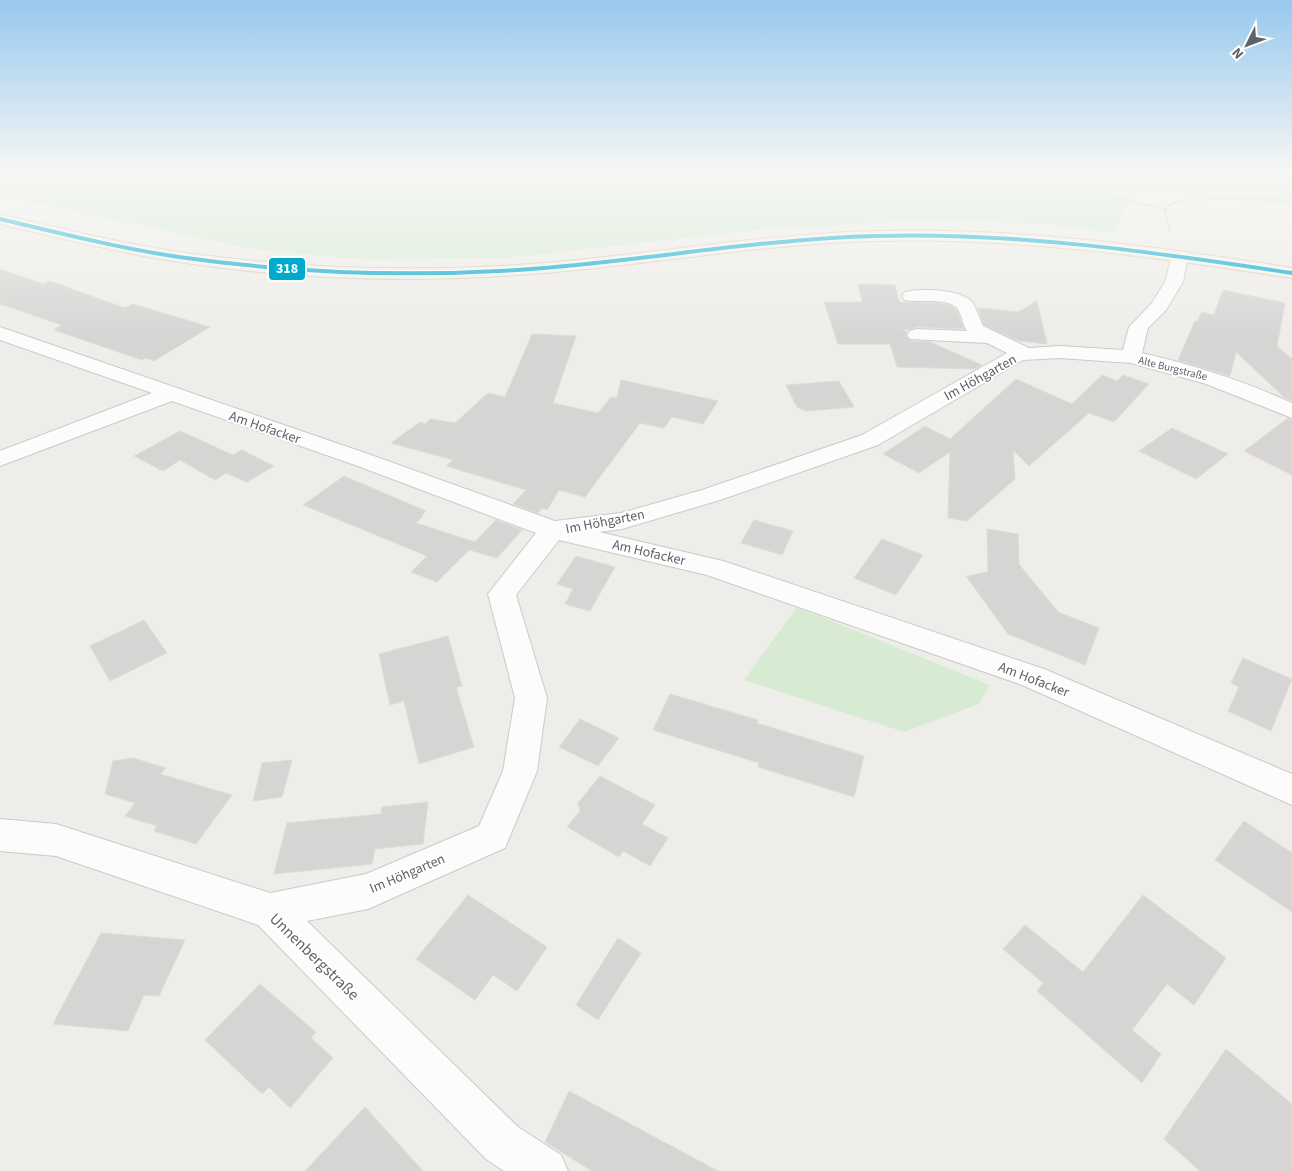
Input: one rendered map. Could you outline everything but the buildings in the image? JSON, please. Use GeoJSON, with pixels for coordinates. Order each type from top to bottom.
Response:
{"type":"FeatureCollection","features":[{"type":"Feature","properties":{"kind":"main road"},"geometry":{"type":"LineString","coordinates":[[43,229],[121,246],[178,256],[274,268],[365,272],[519,270],[779,242],[875,236],[1004,237],[1180,256],[1292,273]]}},
{"type":"Feature","properties":{"kind":"street","name":"Alte Burgstraße"},"geometry":{"type":"LineString","coordinates":[[1180,256],[1174,282],[1159,306],[1139,327],[1131,357],[1170,365],[1214,378],[1292,412]]}},
{"type":"Feature","properties":{"kind":"street"},"geometry":{"type":"LineString","coordinates":[[910,296],[943,297],[961,302],[965,305],[971,323],[976,330],[1026,354]]}},
{"type":"Feature","properties":{"kind":"street","name":"Am Hofacker"},"geometry":{"type":"LineString","coordinates":[[0,333],[363,460],[553,530],[713,567],[1033,677],[1292,790]]}},
{"type":"Feature","properties":{"kind":"street"},"geometry":{"type":"LineString","coordinates":[[917,335],[989,337]]}},
{"type":"Feature","properties":{"kind":"street","name":"Im Höhgarten"},"geometry":{"type":"LineString","coordinates":[[270,911],[368,891],[492,837],[520,771],[530,698],[502,594],[553,530],[631,518],[711,495],[870,440],[1018,355],[1064,352],[1131,357]]}},
{"type":"Feature","properties":{"kind":"street"},"geometry":{"type":"LineString","coordinates":[[0,459],[170,394]]}},
{"type":"Feature","properties":{"kind":"street","name":"Unnenbergstraße"},"geometry":{"type":"LineString","coordinates":[[0,835],[56,840],[270,911],[502,1143],[545,1171]]}},
{"type":"Feature","properties":{"kind":"green space"},"geometry":{"type":"Polygon","coordinates":[[[156,229],[778,229],[506,258],[368,260],[253,249],[156,229]]]}},
{"type":"Feature","properties":{"kind":"green space"},"geometry":{"type":"Polygon","coordinates":[[[1080,229],[1116,229],[1114,233],[1080,229]]]}},
{"type":"Feature","properties":{"kind":"green space"},"geometry":{"type":"Polygon","coordinates":[[[797,607],[990,685],[979,704],[904,732],[744,680],[797,607]]]}},
{"type":"Feature","properties":{"kind":"transit line","name":"318"},"geometry":{"type":"LineString","coordinates":[[40,229],[112,245],[179,257],[263,267],[348,272],[433,273],[518,270],[608,262],[786,241],[876,236],[928,236],[981,237],[1085,245],[1292,273]]}}]}
